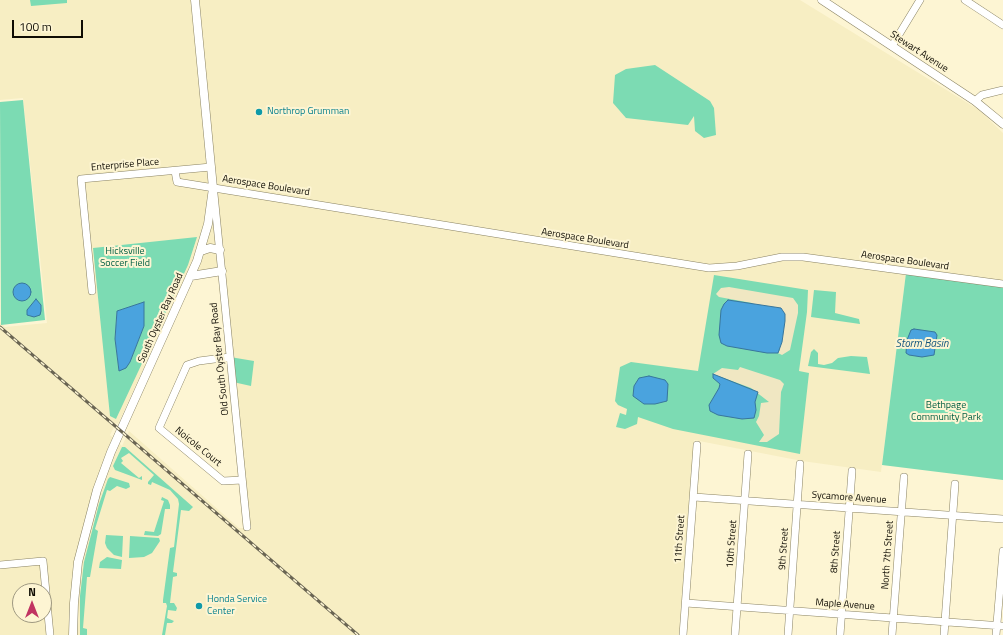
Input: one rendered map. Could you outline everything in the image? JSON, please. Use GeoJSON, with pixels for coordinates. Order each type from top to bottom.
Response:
{"type":"FeatureCollection","features":[{"type":"Feature","properties":{"kind":"main road","name":"South Oyster Bay Road"},"geometry":{"type":"LineString","coordinates":[[73,635],[78,562],[97,490],[111,452],[191,276],[201,251],[208,224],[213,188],[195,0]]}},
{"type":"Feature","properties":{"kind":"main road","name":"Stewart Avenue"},"geometry":{"type":"LineString","coordinates":[[822,0],[975,101],[1003,124]]}},
{"type":"Feature","properties":{"kind":"main road"},"geometry":{"type":"LineString","coordinates":[[201,251],[210,248],[220,250]]}},
{"type":"Feature","properties":{"kind":"main road"},"geometry":{"type":"LineString","coordinates":[[191,276],[222,271]]}},
{"type":"Feature","properties":{"kind":"street"},"geometry":{"type":"LineString","coordinates":[[892,46],[920,0]]}},
{"type":"Feature","properties":{"kind":"street"},"geometry":{"type":"LineString","coordinates":[[965,0],[1003,25]]}},
{"type":"Feature","properties":{"kind":"street"},"geometry":{"type":"LineString","coordinates":[[975,101],[982,95],[1003,90]]}},
{"type":"Feature","properties":{"kind":"street","name":"Enterprise Place"},"geometry":{"type":"LineString","coordinates":[[92,291],[81,179],[211,167]]}},
{"type":"Feature","properties":{"kind":"street","name":"Aerospace Boulevard"},"geometry":{"type":"LineString","coordinates":[[175,171],[177,182],[709,268],[737,266],[782,257],[803,257],[1003,284]]}},
{"type":"Feature","properties":{"kind":"street","name":"Old South Oyster Bay Road"},"geometry":{"type":"LineString","coordinates":[[213,188],[247,527]]}},
{"type":"Feature","properties":{"kind":"street","name":"Noicole Court"},"geometry":{"type":"LineString","coordinates":[[230,357],[199,361],[187,365],[159,428],[223,481],[242,480]]}},
{"type":"Feature","properties":{"kind":"street","name":"11th Street"},"geometry":{"type":"LineString","coordinates":[[683,635],[697,445]]}},
{"type":"Feature","properties":{"kind":"street","name":"10th Street"},"geometry":{"type":"LineString","coordinates":[[735,635],[748,454]]}},
{"type":"Feature","properties":{"kind":"street","name":"9th Street"},"geometry":{"type":"LineString","coordinates":[[788,635],[800,464]]}},
{"type":"Feature","properties":{"kind":"street","name":"8th Street"},"geometry":{"type":"LineString","coordinates":[[840,635],[852,471]]}},
{"type":"Feature","properties":{"kind":"street","name":"North 7th Street"},"geometry":{"type":"LineString","coordinates":[[892,635],[904,477]]}},
{"type":"Feature","properties":{"kind":"street"},"geometry":{"type":"LineString","coordinates":[[944,635],[955,484]]}},
{"type":"Feature","properties":{"kind":"street","name":"Sycamore Avenue"},"geometry":{"type":"LineString","coordinates":[[694,497],[1003,520]]}},
{"type":"Feature","properties":{"kind":"street"},"geometry":{"type":"LineString","coordinates":[[996,635],[1000,626],[1003,551]]}},
{"type":"Feature","properties":{"kind":"street"},"geometry":{"type":"LineString","coordinates":[[0,566],[43,561],[50,635]]}},
{"type":"Feature","properties":{"kind":"street","name":"Maple Avenue"},"geometry":{"type":"LineString","coordinates":[[686,603],[1000,626]]}},
{"type":"Feature","properties":{"kind":"shaded area"},"geometry":{"type":"Polygon","coordinates":[[[0,0],[800,0],[979,110],[1003,133],[1003,287],[906,273],[881,472],[802,461],[694,440],[679,635],[0,635],[0,322],[5,327],[47,323],[23,98],[0,100],[0,0]],[[221,275],[185,278],[118,424],[116,423],[110,435],[122,446],[129,431],[239,528],[245,528],[221,275]]]}},
{"type":"Feature","properties":{"kind":"green space"},"geometry":{"type":"Polygon","coordinates":[[[30,0],[67,0],[67,3],[31,6],[30,0]]]}},
{"type":"Feature","properties":{"kind":"green space"},"geometry":{"type":"Polygon","coordinates":[[[655,65],[710,101],[714,108],[716,135],[704,138],[695,131],[694,116],[688,125],[626,118],[613,103],[615,75],[626,69],[655,65]]]}},
{"type":"Feature","properties":{"kind":"green space"},"geometry":{"type":"Polygon","coordinates":[[[23,100],[45,320],[1,325],[0,102],[23,100]]]}},
{"type":"Feature","properties":{"kind":"green space","name":"Hicksville Soccer Field"},"geometry":{"type":"Polygon","coordinates":[[[197,237],[188,265],[116,419],[110,416],[93,248],[197,237]],[[144,303],[117,311],[115,339],[119,371],[130,362],[144,326],[144,303]]]}},
{"type":"Feature","properties":{"kind":"green space","name":"Bethpage Community Park"},"geometry":{"type":"Polygon","coordinates":[[[906,273],[1003,287],[1003,480],[882,465],[906,273]]]}},
{"type":"Feature","properties":{"kind":"green space"},"geometry":{"type":"Polygon","coordinates":[[[714,275],[808,290],[807,312],[799,371],[809,373],[800,454],[673,429],[638,417],[637,424],[625,429],[616,427],[620,413],[626,415],[627,409],[618,405],[615,401],[620,367],[631,362],[698,371],[714,275]]]}},
{"type":"Feature","properties":{"kind":"green space"},"geometry":{"type":"Polygon","coordinates":[[[814,290],[836,292],[835,313],[859,319],[860,324],[811,317],[814,290]]]}},
{"type":"Feature","properties":{"kind":"green space"},"geometry":{"type":"Polygon","coordinates":[[[814,349],[818,353],[818,364],[824,365],[832,363],[838,358],[851,356],[867,357],[870,374],[808,366],[811,352],[814,349]]]}},
{"type":"Feature","properties":{"kind":"green space"},"geometry":{"type":"Polygon","coordinates":[[[230,357],[254,361],[251,386],[233,382],[230,357]]]}},
{"type":"Feature","properties":{"kind":"green space"},"geometry":{"type":"Polygon","coordinates":[[[122,447],[125,447],[193,507],[189,511],[181,510],[173,572],[177,573],[177,576],[173,577],[170,603],[174,603],[177,608],[176,611],[168,610],[167,618],[174,621],[172,623],[167,623],[165,635],[162,635],[167,606],[166,603],[163,603],[163,600],[170,548],[174,547],[179,504],[178,499],[170,490],[152,482],[151,485],[148,484],[154,475],[129,453],[121,458],[123,461],[121,463],[139,478],[142,476],[142,480],[115,470],[113,466],[122,447]]]}},
{"type":"Feature","properties":{"kind":"green space"},"geometry":{"type":"Polygon","coordinates":[[[110,477],[129,483],[130,487],[126,489],[117,486],[110,491],[107,490],[95,529],[98,531],[90,577],[87,577],[83,628],[87,629],[87,635],[80,635],[80,596],[84,562],[99,504],[110,477]]]}},
{"type":"Feature","properties":{"kind":"green space"},"geometry":{"type":"Polygon","coordinates":[[[162,497],[168,500],[170,509],[165,509],[161,534],[158,536],[144,535],[145,531],[154,532],[164,501],[161,500],[162,497]]]}},
{"type":"Feature","properties":{"kind":"green space"},"geometry":{"type":"Polygon","coordinates":[[[106,535],[123,536],[122,557],[114,555],[107,548],[105,543],[106,535]]]}},
{"type":"Feature","properties":{"kind":"green space"},"geometry":{"type":"Polygon","coordinates":[[[130,536],[159,538],[160,541],[152,553],[144,557],[129,558],[130,536]]]}},
{"type":"Feature","properties":{"kind":"green space"},"geometry":{"type":"Polygon","coordinates":[[[107,557],[122,560],[121,569],[99,568],[100,562],[107,557]]]}},
{"type":"Feature","properties":{"kind":"sand"},"geometry":{"type":"Polygon","coordinates":[[[729,287],[793,298],[798,305],[798,313],[790,350],[782,355],[778,353],[780,350],[752,303],[719,297],[716,294],[721,288],[729,287]]]}},
{"type":"Feature","properties":{"kind":"sand"},"geometry":{"type":"Polygon","coordinates":[[[740,367],[780,380],[784,384],[781,392],[779,434],[767,442],[759,442],[764,435],[756,422],[759,416],[761,403],[769,402],[751,388],[713,374],[722,368],[738,370],[740,367]]]}},
{"type":"Feature","properties":{"kind":"water"},"geometry":{"type":"Polygon","coordinates":[[[22,283],[28,286],[31,292],[28,298],[22,301],[16,298],[13,292],[16,286],[22,283]]]}},
{"type":"Feature","properties":{"kind":"water"},"geometry":{"type":"Polygon","coordinates":[[[36,299],[41,305],[40,315],[34,317],[27,315],[27,310],[36,299]]]}},
{"type":"Feature","properties":{"kind":"water"},"geometry":{"type":"Polygon","coordinates":[[[728,300],[781,308],[785,314],[785,321],[782,342],[778,353],[767,353],[727,346],[721,343],[719,335],[721,310],[728,300]]]}},
{"type":"Feature","properties":{"kind":"water"},"geometry":{"type":"Polygon","coordinates":[[[144,302],[144,326],[130,362],[126,368],[119,371],[115,339],[117,311],[144,302]]]}},
{"type":"Feature","properties":{"kind":"water","name":"Storm Basin"},"geometry":{"type":"Polygon","coordinates":[[[914,329],[935,332],[937,335],[934,355],[922,357],[909,355],[906,353],[907,340],[911,330],[914,329]]]}},
{"type":"Feature","properties":{"kind":"water"},"geometry":{"type":"Polygon","coordinates":[[[713,374],[758,392],[755,402],[756,410],[754,418],[742,419],[718,415],[710,411],[709,405],[720,384],[713,378],[713,374]]]}},
{"type":"Feature","properties":{"kind":"water"},"geometry":{"type":"Polygon","coordinates":[[[649,376],[665,380],[668,384],[667,401],[655,404],[644,404],[633,396],[634,386],[639,378],[649,376]]]}},
{"type":"Feature","properties":{"kind":"railway"},"geometry":{"type":"LineString","coordinates":[[0,327],[358,635]]}},
{"type":"Feature","properties":{"kind":"place","name":"Northrop Grumman"},"geometry":{"type":"Point","coordinates":[259,112]}},
{"type":"Feature","properties":{"kind":"place","name":"Honda Service Center"},"geometry":{"type":"Point","coordinates":[199,606]}}]}
